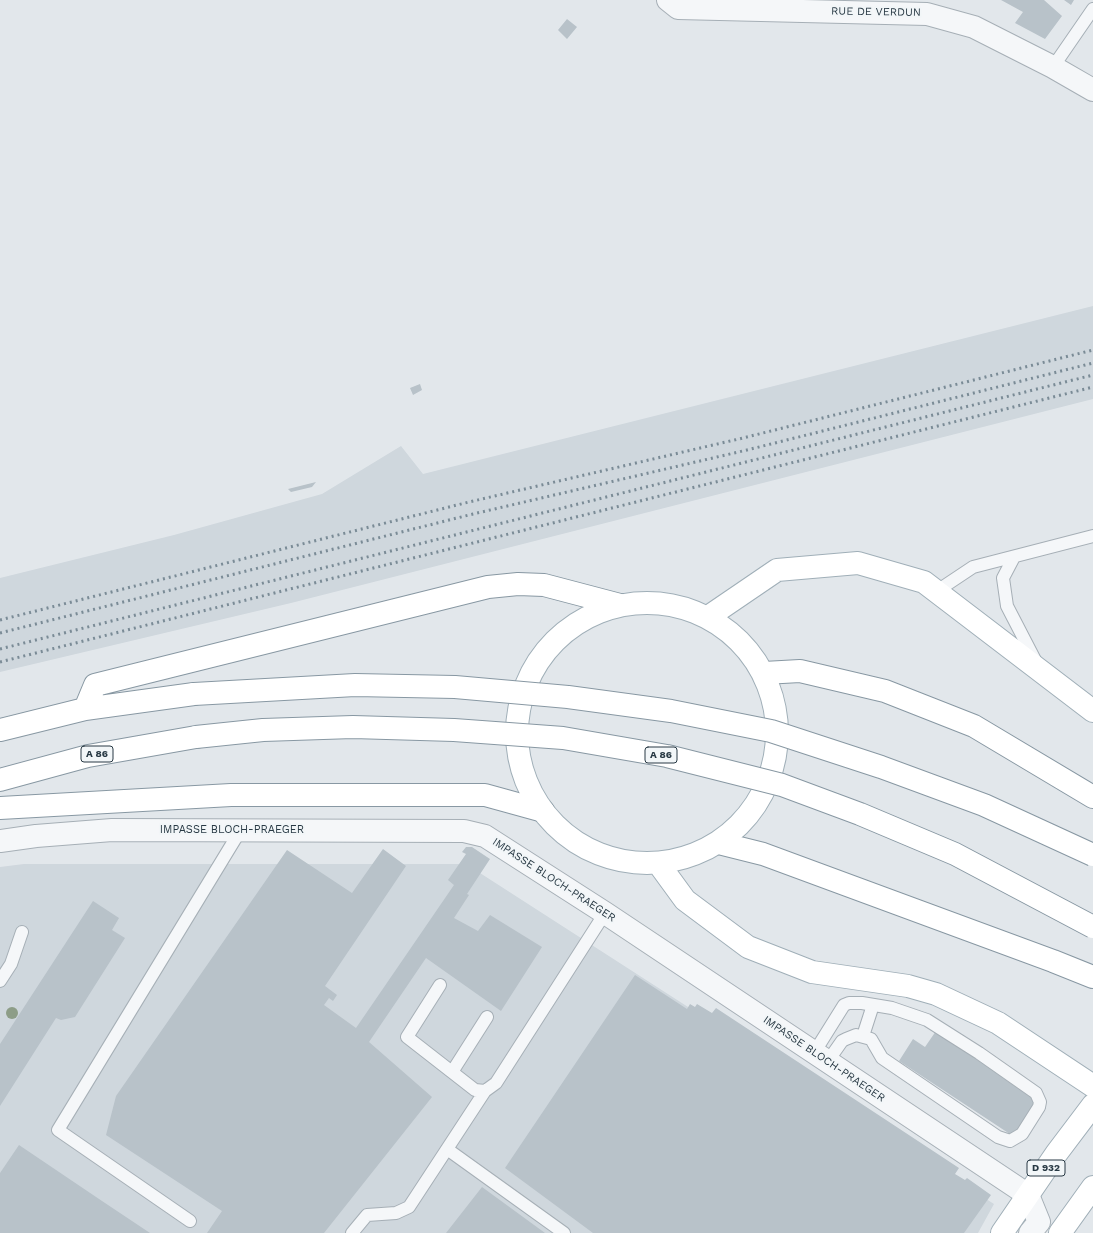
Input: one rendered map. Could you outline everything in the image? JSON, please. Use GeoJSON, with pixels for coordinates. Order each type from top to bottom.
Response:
{"type":"FeatureCollection","features":[{"type":"Feature","properties":{"kind":"main road"},"geometry":{"type":"LineString","coordinates":[[708,617],[777,570],[858,563],[924,582],[1093,711]]}},
{"type":"Feature","properties":{"kind":"main road"},"geometry":{"type":"LineString","coordinates":[[85,709],[95,685],[488,587],[518,584],[544,585],[620,605]]}},
{"type":"Feature","properties":{"kind":"main road"},"geometry":{"type":"LineString","coordinates":[[650,603],[680,607],[708,617],[730,632],[749,651],[764,673],[776,709],[778,748],[768,785],[748,817],[719,843],[690,857],[658,863],[614,860],[574,842],[542,811],[524,778],[517,742],[519,705],[533,670],[555,640],[585,618],[620,605],[650,603]]}},
{"type":"Feature","properties":{"kind":"main road"},"geometry":{"type":"LineString","coordinates":[[764,673],[800,671],[884,690],[974,726],[1093,797]]}},
{"type":"Feature","properties":{"kind":"main road"},"geometry":{"type":"LineString","coordinates":[[0,730],[85,709],[194,694],[355,684],[454,687],[568,697],[671,711],[771,731],[881,767],[984,805],[1093,855]]}},
{"type":"Feature","properties":{"kind":"main road","name":"A 86"},"geometry":{"type":"LineString","coordinates":[[0,780],[88,756],[196,736],[263,730],[352,727],[454,730],[563,738],[667,756],[782,786],[860,814],[955,854],[1093,927]]}},
{"type":"Feature","properties":{"kind":"main road"},"geometry":{"type":"LineString","coordinates":[[0,808],[231,795],[485,795],[542,811]]}},
{"type":"Feature","properties":{"kind":"main road"},"geometry":{"type":"LineString","coordinates":[[719,843],[763,854],[1053,960],[1093,977]]}},
{"type":"Feature","properties":{"kind":"main road"},"geometry":{"type":"LineString","coordinates":[[658,863],[685,900],[748,947],[812,972],[908,986],[936,994],[998,1023],[1093,1086]]}},
{"type":"Feature","properties":{"kind":"main road","name":"D 932"},"geometry":{"type":"LineString","coordinates":[[1002,1233],[1093,1105]]}},
{"type":"Feature","properties":{"kind":"main road"},"geometry":{"type":"LineString","coordinates":[[1060,1233],[1093,1188]]}},
{"type":"Feature","properties":{"kind":"street","name":"RUE DE VERDUN"},"geometry":{"type":"LineString","coordinates":[[668,0],[678,8],[930,7],[974,27],[1053,67],[1093,90]]}},
{"type":"Feature","properties":{"kind":"street","name":"IMPASSE BLOCH-PRAEGER"},"geometry":{"type":"LineString","coordinates":[[0,841],[36,836],[112,830],[464,831],[485,836],[605,913],[1028,1195]]}},
{"type":"Feature","properties":{"kind":"street"},"geometry":{"type":"LineString","coordinates":[[1028,1195],[1039,1222],[1030,1233]]}},
{"type":"Feature","properties":{"kind":"lane"},"geometry":{"type":"LineString","coordinates":[[1053,67],[1093,9]]}},
{"type":"Feature","properties":{"kind":"lane"},"geometry":{"type":"LineString","coordinates":[[936,591],[973,568],[1092,537]]}},
{"type":"Feature","properties":{"kind":"lane"},"geometry":{"type":"LineString","coordinates":[[1014,557],[1003,578],[1007,606],[1041,671]]}},
{"type":"Feature","properties":{"kind":"lane"},"geometry":{"type":"LineString","coordinates":[[190,1221],[58,1130],[240,831]]}},
{"type":"Feature","properties":{"kind":"lane"},"geometry":{"type":"LineString","coordinates":[[352,1233],[367,1215],[396,1213],[409,1207],[485,1091],[496,1083],[605,913]]}},
{"type":"Feature","properties":{"kind":"lane"},"geometry":{"type":"LineString","coordinates":[[0,981],[11,964],[22,932]]}},
{"type":"Feature","properties":{"kind":"lane"},"geometry":{"type":"LineString","coordinates":[[440,985],[407,1037],[476,1090],[485,1091]]}},
{"type":"Feature","properties":{"kind":"lane"},"geometry":{"type":"LineString","coordinates":[[849,1003],[892,1008],[927,1020],[1036,1092],[1040,1102],[1040,1107],[1022,1134],[1010,1141],[998,1137],[882,1058],[871,1039],[856,1035],[842,1041],[821,1057],[844,1005],[849,1003]]}},
{"type":"Feature","properties":{"kind":"lane"},"geometry":{"type":"LineString","coordinates":[[863,1036],[873,1005]]}},
{"type":"Feature","properties":{"kind":"lane"},"geometry":{"type":"LineString","coordinates":[[452,1072],[487,1017]]}},
{"type":"Feature","properties":{"kind":"lane"},"geometry":{"type":"LineString","coordinates":[[447,1149],[564,1233]]}},
{"type":"Feature","properties":{"kind":"shaded area"},"geometry":{"type":"Polygon","coordinates":[[[1093,306],[1093,399],[291,603],[0,672],[0,578],[174,535],[322,494],[401,446],[423,474],[1093,306]]]}},
{"type":"Feature","properties":{"kind":"shaded area"},"geometry":{"type":"Polygon","coordinates":[[[24,864],[466,864],[994,1204],[978,1233],[0,1233],[0,867],[24,864]]]}},
{"type":"Feature","properties":{"kind":"building"},"geometry":{"type":"Polygon","coordinates":[[[1001,0],[1044,0],[1062,16],[1045,39],[1015,23],[1023,12],[1001,0]]]}},
{"type":"Feature","properties":{"kind":"building"},"geometry":{"type":"Polygon","coordinates":[[[1064,0],[1074,0],[1071,5],[1064,0]]]}},
{"type":"Feature","properties":{"kind":"building"},"geometry":{"type":"Polygon","coordinates":[[[567,19],[577,27],[567,39],[558,30],[567,19]]]}},
{"type":"Feature","properties":{"kind":"building"},"geometry":{"type":"Polygon","coordinates":[[[420,384],[422,390],[413,395],[410,388],[420,384]]]}},
{"type":"Feature","properties":{"kind":"building"},"geometry":{"type":"Polygon","coordinates":[[[316,482],[312,487],[291,492],[288,489],[316,482]]]}},
{"type":"Feature","properties":{"kind":"building"},"geometry":{"type":"Polygon","coordinates":[[[466,847],[472,847],[490,859],[467,894],[469,895],[454,918],[478,931],[490,915],[542,947],[501,1011],[426,958],[369,1042],[432,1097],[324,1233],[207,1233],[222,1211],[106,1135],[116,1096],[287,850],[352,893],[383,849],[406,866],[325,986],[337,995],[333,1001],[329,998],[324,1005],[356,1028],[454,885],[448,880],[466,854],[462,852],[466,847]]]}},
{"type":"Feature","properties":{"kind":"building"},"geometry":{"type":"Polygon","coordinates":[[[93,901],[119,918],[112,930],[125,938],[75,1017],[61,1020],[56,1018],[0,1106],[0,1044],[93,901]]]}},
{"type":"Feature","properties":{"kind":"building"},"geometry":{"type":"Polygon","coordinates":[[[635,975],[687,1009],[690,1004],[695,1007],[697,1004],[712,1013],[716,1008],[959,1168],[955,1174],[965,1180],[967,1178],[991,1195],[964,1233],[593,1233],[505,1168],[635,975]]]}},
{"type":"Feature","properties":{"kind":"building"},"geometry":{"type":"Polygon","coordinates":[[[936,1031],[1046,1108],[1022,1142],[899,1061],[913,1039],[925,1047],[936,1031]]]}},
{"type":"Feature","properties":{"kind":"building"},"geometry":{"type":"Polygon","coordinates":[[[19,1145],[150,1233],[0,1233],[0,1173],[19,1145]]]}},
{"type":"Feature","properties":{"kind":"building"},"geometry":{"type":"Polygon","coordinates":[[[482,1187],[545,1233],[446,1233],[482,1187]]]}},
{"type":"Feature","properties":{"kind":"railway"},"geometry":{"type":"LineString","coordinates":[[0,620],[469,502],[743,438],[1093,350]]}},
{"type":"Feature","properties":{"kind":"railway"},"geometry":{"type":"LineString","coordinates":[[0,633],[473,514],[747,450],[1093,363]]}},
{"type":"Feature","properties":{"kind":"railway"},"geometry":{"type":"LineString","coordinates":[[0,649],[1093,375]]}},
{"type":"Feature","properties":{"kind":"railway"},"geometry":{"type":"LineString","coordinates":[[0,662],[1093,387]]}}]}
